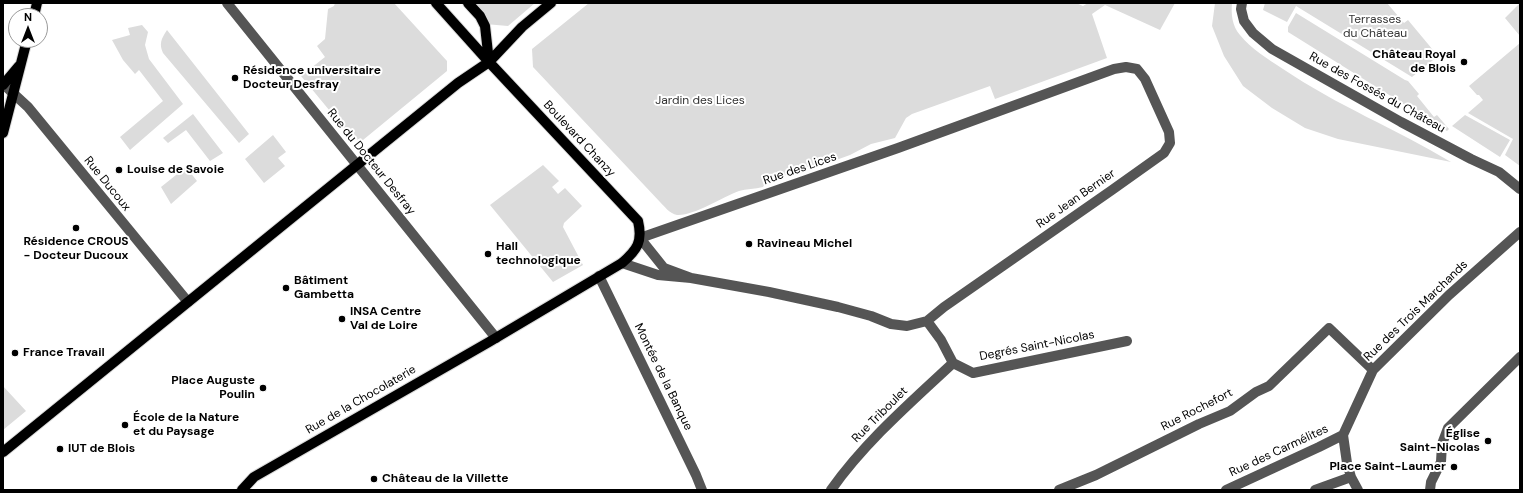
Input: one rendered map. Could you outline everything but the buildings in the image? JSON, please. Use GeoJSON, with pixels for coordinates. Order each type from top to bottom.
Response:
{"type":"FeatureCollection","features":[{"type":"Feature","properties":{"kind":"main road","name":"Boulevard Chanzy"},"geometry":{"type":"LineString","coordinates":[[436,3],[489,62],[638,221],[640,238]]}},
{"type":"Feature","properties":{"kind":"main road"},"geometry":{"type":"LineString","coordinates":[[468,3],[480,16],[485,26],[489,62]]}},
{"type":"Feature","properties":{"kind":"main road"},"geometry":{"type":"LineString","coordinates":[[3,452],[458,83],[489,62],[522,27],[551,3]]}},
{"type":"Feature","properties":{"kind":"main road"},"geometry":{"type":"LineString","coordinates":[[3,133],[25,48]]}},
{"type":"Feature","properties":{"kind":"main road"},"geometry":{"type":"LineString","coordinates":[[3,84],[21,64]]}},
{"type":"Feature","properties":{"kind":"main road"},"geometry":{"type":"LineString","coordinates":[[496,338],[622,263],[637,249],[640,238]]}},
{"type":"Feature","properties":{"kind":"main road","name":"Rue de la Chocolaterie"},"geometry":{"type":"LineString","coordinates":[[243,490],[254,477],[496,338]]}},
{"type":"Feature","properties":{"kind":"street","name":"Rue du Docteur Desfray"},"geometry":{"type":"LineString","coordinates":[[227,3],[496,338]]}},
{"type":"Feature","properties":{"kind":"street","name":"Rue des Fossés du Château"},"geometry":{"type":"LineString","coordinates":[[1242,3],[1244,21],[1253,33],[1272,49],[1401,122],[1470,159],[1499,172],[1520,188]]}},
{"type":"Feature","properties":{"kind":"street","name":"Rue des Lices"},"geometry":{"type":"LineString","coordinates":[[640,238],[898,148],[1114,69],[1126,67],[1137,69]]}},
{"type":"Feature","properties":{"kind":"street","name":"Rue Jean Bernier"},"geometry":{"type":"LineString","coordinates":[[927,321],[944,307],[1164,152],[1170,143],[1169,132],[1145,79],[1137,69]]}},
{"type":"Feature","properties":{"kind":"street","name":"Rue Ducoux"},"geometry":{"type":"LineString","coordinates":[[3,84],[28,107],[188,302]]}},
{"type":"Feature","properties":{"kind":"street","name":"Rue des Trois Marchands"},"geometry":{"type":"LineString","coordinates":[[1342,435],[1373,370],[1449,295],[1520,232]]}},
{"type":"Feature","properties":{"kind":"street"},"geometry":{"type":"LineString","coordinates":[[640,238],[664,268],[691,278]]}},
{"type":"Feature","properties":{"kind":"street"},"geometry":{"type":"LineString","coordinates":[[622,263],[658,275],[691,278],[769,292],[838,307],[871,316],[891,324],[907,326],[927,321],[941,340],[953,363]]}},
{"type":"Feature","properties":{"kind":"street","name":"Montée de la Banque"},"geometry":{"type":"LineString","coordinates":[[599,276],[702,490]]}},
{"type":"Feature","properties":{"kind":"street","name":"Rue Rochefort"},"geometry":{"type":"LineString","coordinates":[[1059,490],[1096,475],[1199,424],[1230,411],[1256,392],[1269,386],[1329,328],[1373,370]]}},
{"type":"Feature","properties":{"kind":"street","name":"Degrés Saint-Nicolas"},"geometry":{"type":"LineString","coordinates":[[953,363],[973,372],[1127,342]]}},
{"type":"Feature","properties":{"kind":"street"},"geometry":{"type":"LineString","coordinates":[[1430,490],[1431,482],[1441,462],[1442,444],[1448,428],[1520,357]]}},
{"type":"Feature","properties":{"kind":"street","name":"Rue Triboulet"},"geometry":{"type":"LineString","coordinates":[[831,490],[846,468],[876,436],[953,363]]}},
{"type":"Feature","properties":{"kind":"street"},"geometry":{"type":"LineString","coordinates":[[1342,435],[1350,477],[1358,490]]}},
{"type":"Feature","properties":{"kind":"street","name":"Rue des Carmélites"},"geometry":{"type":"LineString","coordinates":[[1226,490],[1319,448],[1342,435]]}},
{"type":"Feature","properties":{"kind":"street"},"geometry":{"type":"LineString","coordinates":[[1315,490],[1350,477]]}},
{"type":"Feature","properties":{"kind":"green space"},"geometry":{"type":"Polygon","coordinates":[[[335,3],[394,3],[447,61],[447,71],[363,140],[353,139],[301,76],[325,57],[317,46],[325,39],[328,9],[334,6],[335,3]]]}},
{"type":"Feature","properties":{"kind":"green space"},"geometry":{"type":"Polygon","coordinates":[[[466,3],[535,3],[508,26],[485,24],[466,3]]]}},
{"type":"Feature","properties":{"kind":"green space","name":"Jardin des Lices"},"geometry":{"type":"Polygon","coordinates":[[[589,3],[1076,3],[1083,6],[1088,3],[1175,3],[1160,30],[1105,5],[1092,14],[1107,58],[995,99],[990,86],[912,114],[906,118],[895,138],[871,144],[850,155],[825,164],[810,166],[765,183],[763,187],[739,191],[691,213],[677,215],[665,208],[533,67],[532,49],[589,3]]]}},
{"type":"Feature","properties":{"kind":"green space"},"geometry":{"type":"Polygon","coordinates":[[[1215,3],[1232,3],[1235,28],[1249,45],[1266,58],[1303,82],[1345,106],[1451,162],[1338,139],[1305,128],[1272,108],[1243,86],[1224,56],[1212,26],[1215,3]]]}},
{"type":"Feature","properties":{"kind":"green space","name":"Terrasses du Château"},"geometry":{"type":"Polygon","coordinates":[[[1265,3],[1387,3],[1404,23],[1408,20],[1438,56],[1412,77],[1296,6],[1287,22],[1263,10],[1265,3]]]}},
{"type":"Feature","properties":{"kind":"green space"},"geometry":{"type":"Polygon","coordinates":[[[1520,3],[1520,36],[1505,18],[1520,3]]]}},
{"type":"Feature","properties":{"kind":"green space"},"geometry":{"type":"Polygon","coordinates":[[[1296,13],[1408,81],[1419,94],[1417,96],[1434,117],[1437,115],[1449,129],[1447,131],[1288,32],[1288,27],[1296,13]]]}},
{"type":"Feature","properties":{"kind":"green space"},"geometry":{"type":"Polygon","coordinates":[[[142,25],[148,32],[145,45],[149,59],[183,104],[130,150],[120,137],[163,101],[139,70],[135,74],[123,60],[112,40],[130,35],[128,28],[142,25]]]}},
{"type":"Feature","properties":{"kind":"green space"},"geometry":{"type":"Polygon","coordinates":[[[167,30],[249,134],[239,143],[163,53],[161,42],[167,30]]]}},
{"type":"Feature","properties":{"kind":"green space"},"geometry":{"type":"Polygon","coordinates":[[[1520,43],[1520,166],[1505,155],[1513,139],[1468,113],[1483,100],[1469,86],[1520,43]]]}},
{"type":"Feature","properties":{"kind":"green space"},"geometry":{"type":"Polygon","coordinates":[[[193,114],[223,153],[210,161],[186,130],[168,143],[163,138],[193,114]]]}},
{"type":"Feature","properties":{"kind":"green space"},"geometry":{"type":"Polygon","coordinates":[[[1465,115],[1510,140],[1500,157],[1452,126],[1465,115]]]}},
{"type":"Feature","properties":{"kind":"green space"},"geometry":{"type":"Polygon","coordinates":[[[273,135],[286,152],[278,158],[285,166],[264,183],[245,159],[273,135]]]}},
{"type":"Feature","properties":{"kind":"green space"},"geometry":{"type":"Polygon","coordinates":[[[543,165],[559,181],[552,187],[558,194],[565,188],[582,206],[564,223],[563,227],[583,265],[553,282],[490,205],[543,165]]]}},
{"type":"Feature","properties":{"kind":"green space"},"geometry":{"type":"Polygon","coordinates":[[[186,167],[197,181],[171,204],[161,187],[186,167]]]}},
{"type":"Feature","properties":{"kind":"green space"},"geometry":{"type":"Polygon","coordinates":[[[3,386],[26,411],[3,430],[3,386]]]}},
{"type":"Feature","properties":{"kind":"place","name":"Château Royal de Blois"},"geometry":{"type":"Point","coordinates":[1464,62]}},
{"type":"Feature","properties":{"kind":"place","name":"Résidence universitaire Docteur Desfray"},"geometry":{"type":"Point","coordinates":[235,78]}},
{"type":"Feature","properties":{"kind":"place","name":"Louise de Savoie"},"geometry":{"type":"Point","coordinates":[119,170]}},
{"type":"Feature","properties":{"kind":"place","name":"Résidence CROUS - Docteur Ducoux"},"geometry":{"type":"Point","coordinates":[76,228]}},
{"type":"Feature","properties":{"kind":"place","name":"Ravineau Michel"},"geometry":{"type":"Point","coordinates":[749,244]}},
{"type":"Feature","properties":{"kind":"place","name":"Hall technologique"},"geometry":{"type":"Point","coordinates":[488,254]}},
{"type":"Feature","properties":{"kind":"place","name":"Bâtiment Gambetta"},"geometry":{"type":"Point","coordinates":[286,288]}},
{"type":"Feature","properties":{"kind":"place","name":"INSA Centre Val de Loire"},"geometry":{"type":"Point","coordinates":[342,319]}},
{"type":"Feature","properties":{"kind":"place","name":"France Travail"},"geometry":{"type":"Point","coordinates":[15,353]}},
{"type":"Feature","properties":{"kind":"place","name":"Place Auguste Poulin"},"geometry":{"type":"Point","coordinates":[263,388]}},
{"type":"Feature","properties":{"kind":"place","name":"École de la Nature et du Paysage"},"geometry":{"type":"Point","coordinates":[125,425]}},
{"type":"Feature","properties":{"kind":"place","name":"Église Saint-Nicolas"},"geometry":{"type":"Point","coordinates":[1488,441]}},
{"type":"Feature","properties":{"kind":"place","name":"IUT de Blois"},"geometry":{"type":"Point","coordinates":[60,449]}},
{"type":"Feature","properties":{"kind":"place","name":"Place Saint-Laumer"},"geometry":{"type":"Point","coordinates":[1454,467]}},
{"type":"Feature","properties":{"kind":"place","name":"Château de la Villette"},"geometry":{"type":"Point","coordinates":[374,479]}}]}
